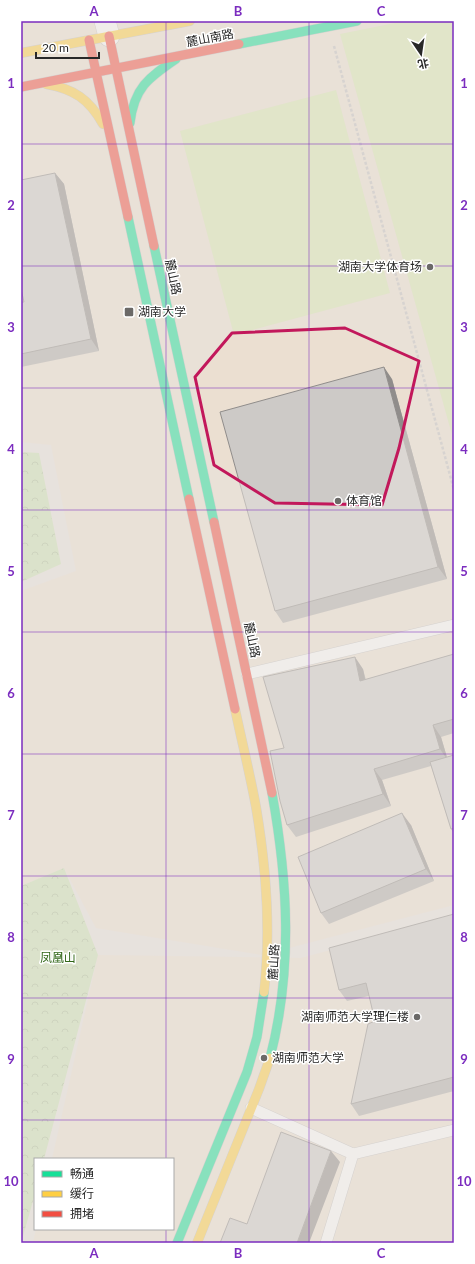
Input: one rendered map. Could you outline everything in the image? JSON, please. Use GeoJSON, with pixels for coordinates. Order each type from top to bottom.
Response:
{"type":"FeatureCollection","features":[{"type":"Feature","properties":{"kind":"main road","name":"麓山南路"},"geometry":{"type":"LineString","coordinates":[[21,53],[89,40],[107,29],[190,21]]}},
{"type":"Feature","properties":{"kind":"main road","name":"麓山南路"},"geometry":{"type":"LineString","coordinates":[[37,84],[357,21]]}},
{"type":"Feature","properties":{"kind":"main road","name":"麓山路"},"geometry":{"type":"LineString","coordinates":[[107,29],[274,803],[282,869],[287,940],[285,982],[279,1023],[268,1066],[197,1243]]}},
{"type":"Feature","properties":{"kind":"main road","name":"麓山路"},"geometry":{"type":"LineString","coordinates":[[89,40],[256,807],[268,929],[264,998],[257,1036],[248,1071],[177,1243]]}},
{"type":"Feature","properties":{"kind":"main road"},"geometry":{"type":"LineString","coordinates":[[130,134],[131,112],[136,94],[158,70],[180,56]]}},
{"type":"Feature","properties":{"kind":"main road"},"geometry":{"type":"LineString","coordinates":[[21,87],[37,84],[56,85],[85,98],[97,113],[111,138]]}},
{"type":"Feature","properties":{"kind":"lane"},"geometry":{"type":"LineString","coordinates":[[247,674],[454,625]]}},
{"type":"Feature","properties":{"kind":"lane"},"geometry":{"type":"LineString","coordinates":[[251,1108],[352,1154],[454,1130]]}},
{"type":"Feature","properties":{"kind":"lane"},"geometry":{"type":"LineString","coordinates":[[326,1243],[352,1154]]}},
{"type":"Feature","properties":{"kind":"path"},"geometry":{"type":"LineString","coordinates":[[334,43],[454,490]]}},
{"type":"Feature","properties":{"kind":"highlighted area"},"geometry":{"type":"Polygon","coordinates":[[[345,328],[419,361],[399,448],[382,505],[275,503],[214,465],[195,377],[232,333],[345,328]]]}},
{"type":"Feature","properties":{"kind":"shaded area","name":"湖南大学"},"geometry":{"type":"Polygon","coordinates":[[[21,21],[454,21],[454,905],[262,955],[96,928],[64,868],[21,886],[21,591],[76,571],[51,445],[21,442],[21,21]]]}},
{"type":"Feature","properties":{"kind":"shaded area","name":"湖南师范大学"},"geometry":{"type":"Polygon","coordinates":[[[454,917],[454,1243],[33,1243],[36,1230],[174,1230],[174,1158],[52,1158],[98,955],[301,958],[454,917]]]}},
{"type":"Feature","properties":{"kind":"green space","name":"湖南大学体育场"},"geometry":{"type":"Polygon","coordinates":[[[405,21],[454,21],[454,442],[340,34],[405,21]]]}},
{"type":"Feature","properties":{"kind":"green space"},"geometry":{"type":"Polygon","coordinates":[[[336,90],[390,293],[234,335],[180,131],[336,90]]]}},
{"type":"Feature","properties":{"kind":"green space"},"geometry":{"type":"Polygon","coordinates":[[[21,452],[39,453],[61,564],[21,582],[21,452]]]}},
{"type":"Feature","properties":{"kind":"green space","name":"凤凰山"},"geometry":{"type":"Polygon","coordinates":[[[64,868],[98,955],[44,1158],[34,1158],[34,1198],[21,1243],[21,886],[64,868]]]}},
{"type":"Feature","properties":{"kind":"building"},"geometry":{"type":"Polygon","coordinates":[[[55,173],[91,339],[21,354],[21,302],[24,302],[21,289],[21,180],[55,173]]]}},
{"type":"Feature","properties":{"kind":"building","name":"体育馆"},"geometry":{"type":"Polygon","coordinates":[[[384,367],[438,567],[275,611],[220,412],[384,367]]]}},
{"type":"Feature","properties":{"kind":"building"},"geometry":{"type":"Polygon","coordinates":[[[454,654],[454,719],[433,725],[440,749],[374,769],[383,794],[287,825],[280,801],[270,751],[284,748],[263,677],[355,657],[360,681],[454,654]]]}},
{"type":"Feature","properties":{"kind":"building"},"geometry":{"type":"Polygon","coordinates":[[[454,755],[454,828],[451,829],[430,762],[454,755]]]}},
{"type":"Feature","properties":{"kind":"building"},"geometry":{"type":"Polygon","coordinates":[[[402,813],[426,869],[321,913],[298,857],[402,813]]]}},
{"type":"Feature","properties":{"kind":"building","name":"湖南师范大学理仁楼"},"geometry":{"type":"Polygon","coordinates":[[[454,914],[454,1077],[351,1104],[368,1024],[375,1021],[366,983],[339,990],[329,948],[454,914]]]}},
{"type":"Feature","properties":{"kind":"building"},"geometry":{"type":"Polygon","coordinates":[[[281,1132],[331,1151],[297,1243],[220,1243],[230,1218],[247,1224],[281,1132]]]}},
{"type":"Feature","properties":{"kind":"traffic: fast"},"geometry":{"type":"LineString","coordinates":[[239,44],[357,21]]}},
{"type":"Feature","properties":{"kind":"traffic: fast"},"geometry":{"type":"LineString","coordinates":[[130,123],[135,101],[144,85],[150,78],[176,59]]}},
{"type":"Feature","properties":{"kind":"traffic: fast"},"geometry":{"type":"LineString","coordinates":[[128,217],[189,499]]}},
{"type":"Feature","properties":{"kind":"traffic: fast"},"geometry":{"type":"LineString","coordinates":[[154,246],[214,522]]}},
{"type":"Feature","properties":{"kind":"traffic: fast"},"geometry":{"type":"LineString","coordinates":[[270,1058],[282,992],[286,926],[282,859],[272,793]]}},
{"type":"Feature","properties":{"kind":"traffic: fast"},"geometry":{"type":"LineString","coordinates":[[177,1243],[247,1072],[257,1037],[264,992]]}},
{"type":"Feature","properties":{"kind":"traffic: slow"},"geometry":{"type":"LineString","coordinates":[[21,53],[190,21]]}},
{"type":"Feature","properties":{"kind":"traffic: slow"},"geometry":{"type":"LineString","coordinates":[[46,84],[65,89],[80,96],[98,115],[103,124]]}},
{"type":"Feature","properties":{"kind":"traffic: slow"},"geometry":{"type":"LineString","coordinates":[[235,709],[254,795],[260,829],[265,876],[267,946],[264,992]]}},
{"type":"Feature","properties":{"kind":"traffic: slow"},"geometry":{"type":"LineString","coordinates":[[197,1243],[270,1058]]}},
{"type":"Feature","properties":{"kind":"traffic: jam"},"geometry":{"type":"LineString","coordinates":[[109,36],[154,246]]}},
{"type":"Feature","properties":{"kind":"traffic: jam"},"geometry":{"type":"LineString","coordinates":[[89,40],[128,217]]}},
{"type":"Feature","properties":{"kind":"traffic: jam"},"geometry":{"type":"LineString","coordinates":[[21,87],[239,44]]}},
{"type":"Feature","properties":{"kind":"traffic: jam"},"geometry":{"type":"LineString","coordinates":[[189,499],[235,709]]}},
{"type":"Feature","properties":{"kind":"traffic: jam"},"geometry":{"type":"LineString","coordinates":[[214,522],[272,793]]}},
{"type":"Feature","properties":{"kind":"place","name":"湖南大学体育场"},"geometry":{"type":"Point","coordinates":[430,267]}},
{"type":"Feature","properties":{"kind":"place","name":"湖南大学"},"geometry":{"type":"Point","coordinates":[129,312]}},
{"type":"Feature","properties":{"kind":"place","name":"体育馆"},"geometry":{"type":"Point","coordinates":[338,501]}},
{"type":"Feature","properties":{"kind":"place","name":"湖南师范大学理仁楼"},"geometry":{"type":"Point","coordinates":[417,1017]}},
{"type":"Feature","properties":{"kind":"place","name":"湖南师范大学"},"geometry":{"type":"Point","coordinates":[264,1058]}}]}
